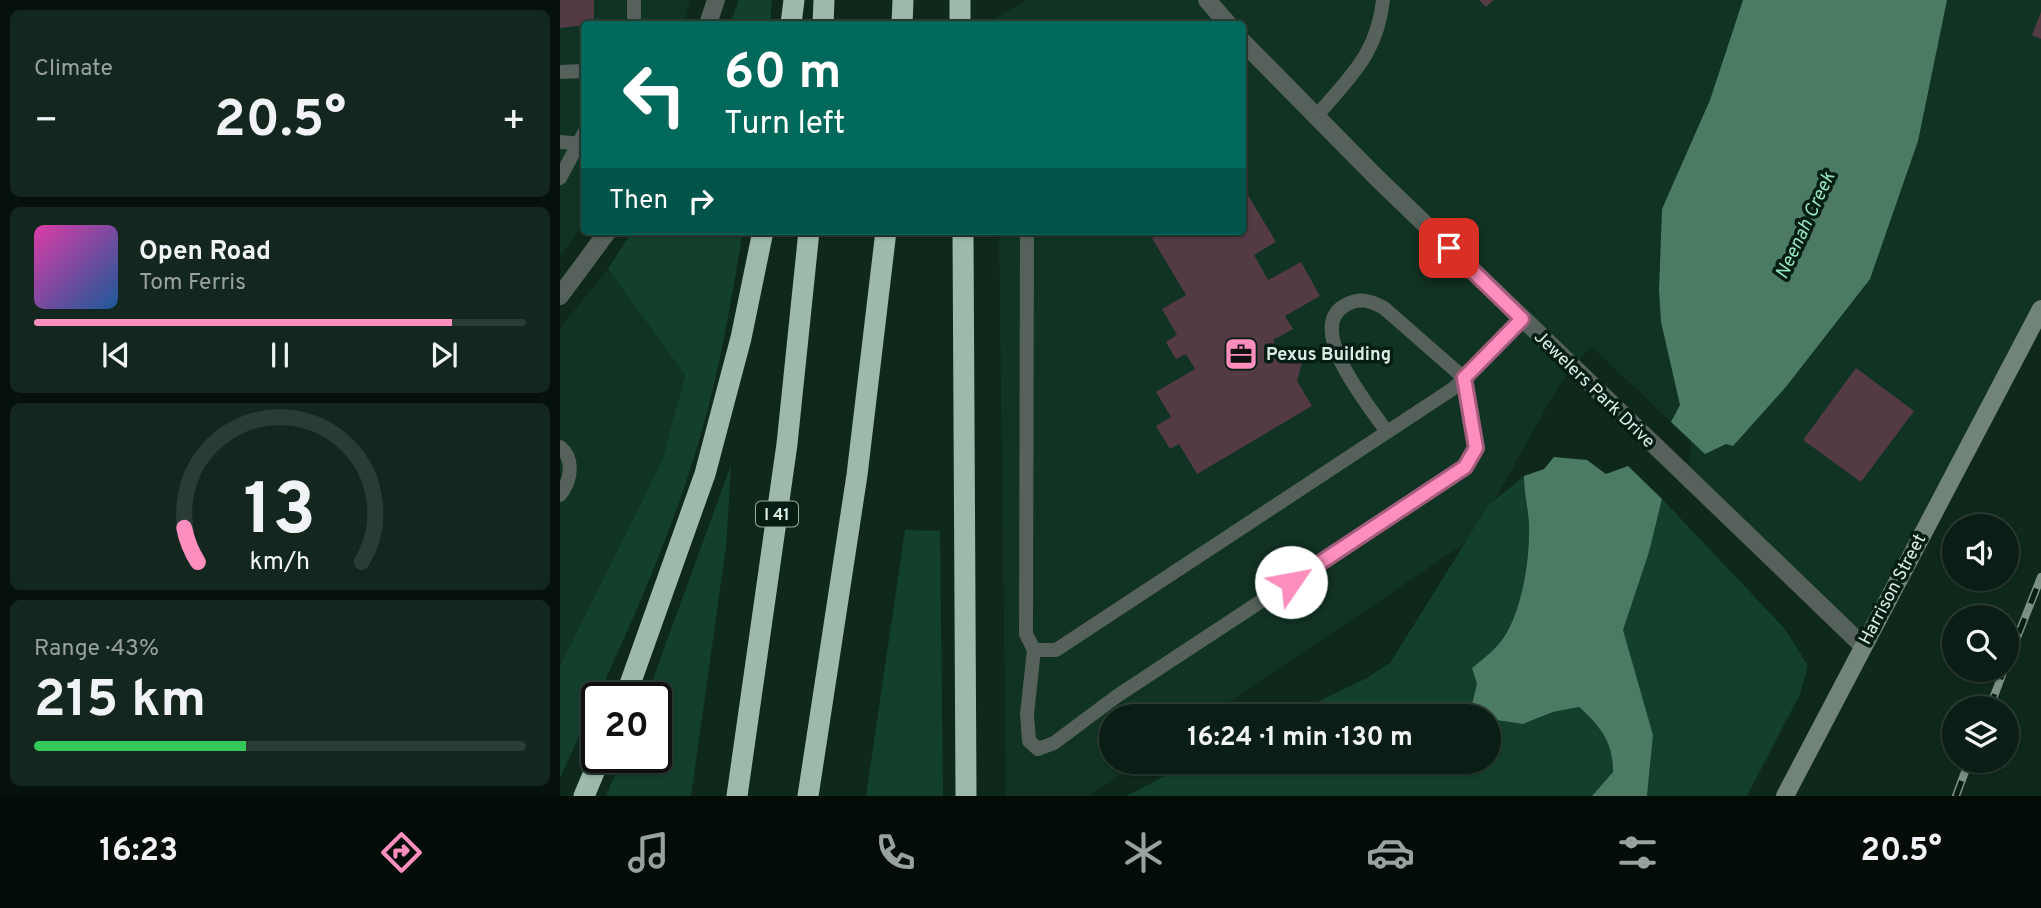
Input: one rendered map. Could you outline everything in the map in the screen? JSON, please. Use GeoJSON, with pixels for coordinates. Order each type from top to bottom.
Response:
{"type":"FeatureCollection","features":[{"type":"Feature","properties":{"kind":"highway"},"geometry":{"type":"LineString","coordinates":[[791,21],[794,0]]}},
{"type":"Feature","properties":{"kind":"highway"},"geometry":{"type":"LineString","coordinates":[[823,21],[824,0]]}},
{"type":"Feature","properties":{"kind":"highway"},"geometry":{"type":"LineString","coordinates":[[902,21],[903,0]]}},
{"type":"Feature","properties":{"kind":"highway"},"geometry":{"type":"LineString","coordinates":[[960,0],[960,21]]}},
{"type":"Feature","properties":{"kind":"highway"},"geometry":{"type":"LineString","coordinates":[[631,682],[705,474],[741,338],[762,235]]}},
{"type":"Feature","properties":{"kind":"highway","name":"I 41"},"geometry":{"type":"LineString","coordinates":[[737,796],[787,444],[809,235]]}},
{"type":"Feature","properties":{"kind":"highway"},"geometry":{"type":"LineString","coordinates":[[808,796],[858,475],[886,235]]}},
{"type":"Feature","properties":{"kind":"highway"},"geometry":{"type":"LineString","coordinates":[[963,235],[966,796]]}},
{"type":"Feature","properties":{"kind":"highway"},"geometry":{"type":"LineString","coordinates":[[583,796],[593,773]]}},
{"type":"Feature","properties":{"kind":"main road","name":"Harrison Street"},"geometry":{"type":"LineString","coordinates":[[1786,796],[1862,645],[2041,309]]}},
{"type":"Feature","properties":{"kind":"street"},"geometry":{"type":"LineString","coordinates":[[709,21],[716,0]]}},
{"type":"Feature","properties":{"kind":"street"},"geometry":{"type":"LineString","coordinates":[[1207,0],[1225,21]]}},
{"type":"Feature","properties":{"kind":"street","name":"Jewelers Park Drive"},"geometry":{"type":"LineString","coordinates":[[1246,45],[1522,319],[1862,645]]}},
{"type":"Feature","properties":{"kind":"street"},"geometry":{"type":"LineString","coordinates":[[560,296],[605,235]]}},
{"type":"Feature","properties":{"kind":"lane"},"geometry":{"type":"LineString","coordinates":[[634,0],[634,21]]}},
{"type":"Feature","properties":{"kind":"lane"},"geometry":{"type":"LineString","coordinates":[[1316,117],[1364,61],[1379,30],[1383,0]]}},
{"type":"Feature","properties":{"kind":"lane"},"geometry":{"type":"LineString","coordinates":[[560,72],[581,71]]}},
{"type":"Feature","properties":{"kind":"lane"},"geometry":{"type":"LineString","coordinates":[[560,142],[581,140]]}},
{"type":"Feature","properties":{"kind":"lane"},"geometry":{"type":"LineString","coordinates":[[560,178],[581,143]]}},
{"type":"Feature","properties":{"kind":"lane"},"geometry":{"type":"LineString","coordinates":[[1027,235],[1026,634],[1034,650],[1027,714],[1029,741],[1038,749],[1054,743],[1117,696],[1465,467],[1476,448],[1464,378],[1384,308],[1363,300],[1342,306],[1332,320],[1333,345],[1387,432]]}},
{"type":"Feature","properties":{"kind":"lane"},"geometry":{"type":"LineString","coordinates":[[1034,650],[1056,650],[1387,432],[1464,378],[1522,319]]}},
{"type":"Feature","properties":{"kind":"lane"},"geometry":{"type":"LineString","coordinates":[[560,447],[565,451],[571,470],[560,495]]}},
{"type":"Feature","properties":{"kind":"shaded area"},"geometry":{"type":"Polygon","coordinates":[[[560,0],[690,0],[684,21],[581,21],[581,226],[560,256],[560,0]]]}},
{"type":"Feature","properties":{"kind":"shaded area"},"geometry":{"type":"Polygon","coordinates":[[[739,0],[772,0],[770,21],[731,21],[739,0]]]}},
{"type":"Feature","properties":{"kind":"shaded area"},"geometry":{"type":"Polygon","coordinates":[[[1027,0],[1743,0],[1710,100],[1662,209],[1659,290],[1661,322],[1680,405],[1671,422],[1591,346],[1559,385],[1474,537],[1227,704],[1099,704],[1099,774],[1122,774],[1089,796],[1006,796],[999,235],[1246,235],[1246,21],[996,21],[996,18],[1027,0]]]}},
{"type":"Feature","properties":{"kind":"shaded area"},"geometry":{"type":"Polygon","coordinates":[[[1886,0],[2041,0],[2041,309],[1862,645],[1688,479],[1691,439],[1886,0]]]}},
{"type":"Feature","properties":{"kind":"shaded area"},"geometry":{"type":"Polygon","coordinates":[[[629,235],[742,235],[718,365],[684,487],[653,571],[604,682],[581,682],[581,732],[560,778],[560,666],[662,461],[685,375],[608,269],[629,235]]]}},
{"type":"Feature","properties":{"kind":"shaded area"},"geometry":{"type":"Polygon","coordinates":[[[608,269],[685,375],[662,461],[560,666],[560,328],[608,269]]]}},
{"type":"Feature","properties":{"kind":"shaded area"},"geometry":{"type":"Polygon","coordinates":[[[731,465],[726,547],[691,796],[606,796],[616,773],[672,773],[672,682],[652,682],[731,465]]]}},
{"type":"Feature","properties":{"kind":"shaded area"},"geometry":{"type":"Polygon","coordinates":[[[1524,476],[1529,537],[1521,595],[1503,639],[1472,668],[1477,684],[1472,704],[1313,704],[1367,678],[1390,663],[1488,506],[1524,476]]]}},
{"type":"Feature","properties":{"kind":"shaded area"},"geometry":{"type":"Polygon","coordinates":[[[1662,499],[1785,629],[1808,666],[1800,694],[1747,796],[1647,796],[1653,735],[1622,630],[1649,552],[1662,499]]]}},
{"type":"Feature","properties":{"kind":"shaded area"},"geometry":{"type":"Polygon","coordinates":[[[905,530],[940,531],[943,796],[866,796],[905,530]]]}},
{"type":"Feature","properties":{"kind":"shaded area"},"geometry":{"type":"Polygon","coordinates":[[[1579,707],[1594,721],[1608,744],[1613,772],[1592,796],[1126,796],[1169,774],[1501,774],[1501,721],[1523,724],[1553,712],[1579,707]]]}},
{"type":"Feature","properties":{"kind":"water","name":"Neenah Creek"},"geometry":{"type":"Polygon","coordinates":[[[1743,0],[1947,0],[1918,141],[1870,279],[1785,388],[1733,446],[1726,444],[1705,454],[1671,422],[1680,405],[1661,322],[1659,290],[1662,209],[1710,100],[1743,0]]]}},
{"type":"Feature","properties":{"kind":"water"},"geometry":{"type":"Polygon","coordinates":[[[1554,457],[1587,460],[1606,474],[1628,466],[1662,499],[1649,552],[1623,630],[1653,735],[1647,796],[1592,796],[1613,772],[1611,752],[1594,721],[1579,707],[1553,712],[1523,724],[1501,721],[1501,704],[1472,704],[1477,684],[1472,668],[1503,639],[1521,595],[1529,537],[1524,476],[1544,469],[1554,457]]]}},
{"type":"Feature","properties":{"kind":"building"},"geometry":{"type":"Polygon","coordinates":[[[560,0],[594,0],[594,21],[581,21],[581,26],[560,28],[560,0]]]}},
{"type":"Feature","properties":{"kind":"building"},"geometry":{"type":"Polygon","coordinates":[[[1479,0],[1494,0],[1486,7],[1479,0]]]}},
{"type":"Feature","properties":{"kind":"building"},"geometry":{"type":"Polygon","coordinates":[[[2041,12],[2041,39],[2032,35],[2041,12]]]}},
{"type":"Feature","properties":{"kind":"building"},"geometry":{"type":"Polygon","coordinates":[[[1246,192],[1276,242],[1254,255],[1268,280],[1301,262],[1320,296],[1285,316],[1293,329],[1273,340],[1281,354],[1303,359],[1297,381],[1312,406],[1197,474],[1179,444],[1170,449],[1156,426],[1171,417],[1156,392],[1195,369],[1186,354],[1176,359],[1166,342],[1177,335],[1162,309],[1186,295],[1152,238],[1157,235],[1246,235],[1246,192]]]}},
{"type":"Feature","properties":{"kind":"building"},"geometry":{"type":"Polygon","coordinates":[[[1856,368],[1914,411],[1861,482],[1803,440],[1856,368]]]}},
{"type":"Feature","properties":{"kind":"railway"},"geometry":{"type":"LineString","coordinates":[[2019,633],[2041,577]]}},
{"type":"Feature","properties":{"kind":"railway"},"geometry":{"type":"LineString","coordinates":[[1994,696],[1999,682]]}},
{"type":"Feature","properties":{"kind":"railway"},"geometry":{"type":"LineString","coordinates":[[1956,796],[1965,773]]}},
{"type":"Feature","properties":{"kind":"place","name":"Pexus Building"},"geometry":{"type":"Point","coordinates":[1241,354]}},
{"type":"Feature","properties":{"kind":"route"},"geometry":{"type":"LineString","coordinates":[[1291,582],[1465,467],[1476,448],[1464,378],[1522,319],[1449,248]]}}]}
